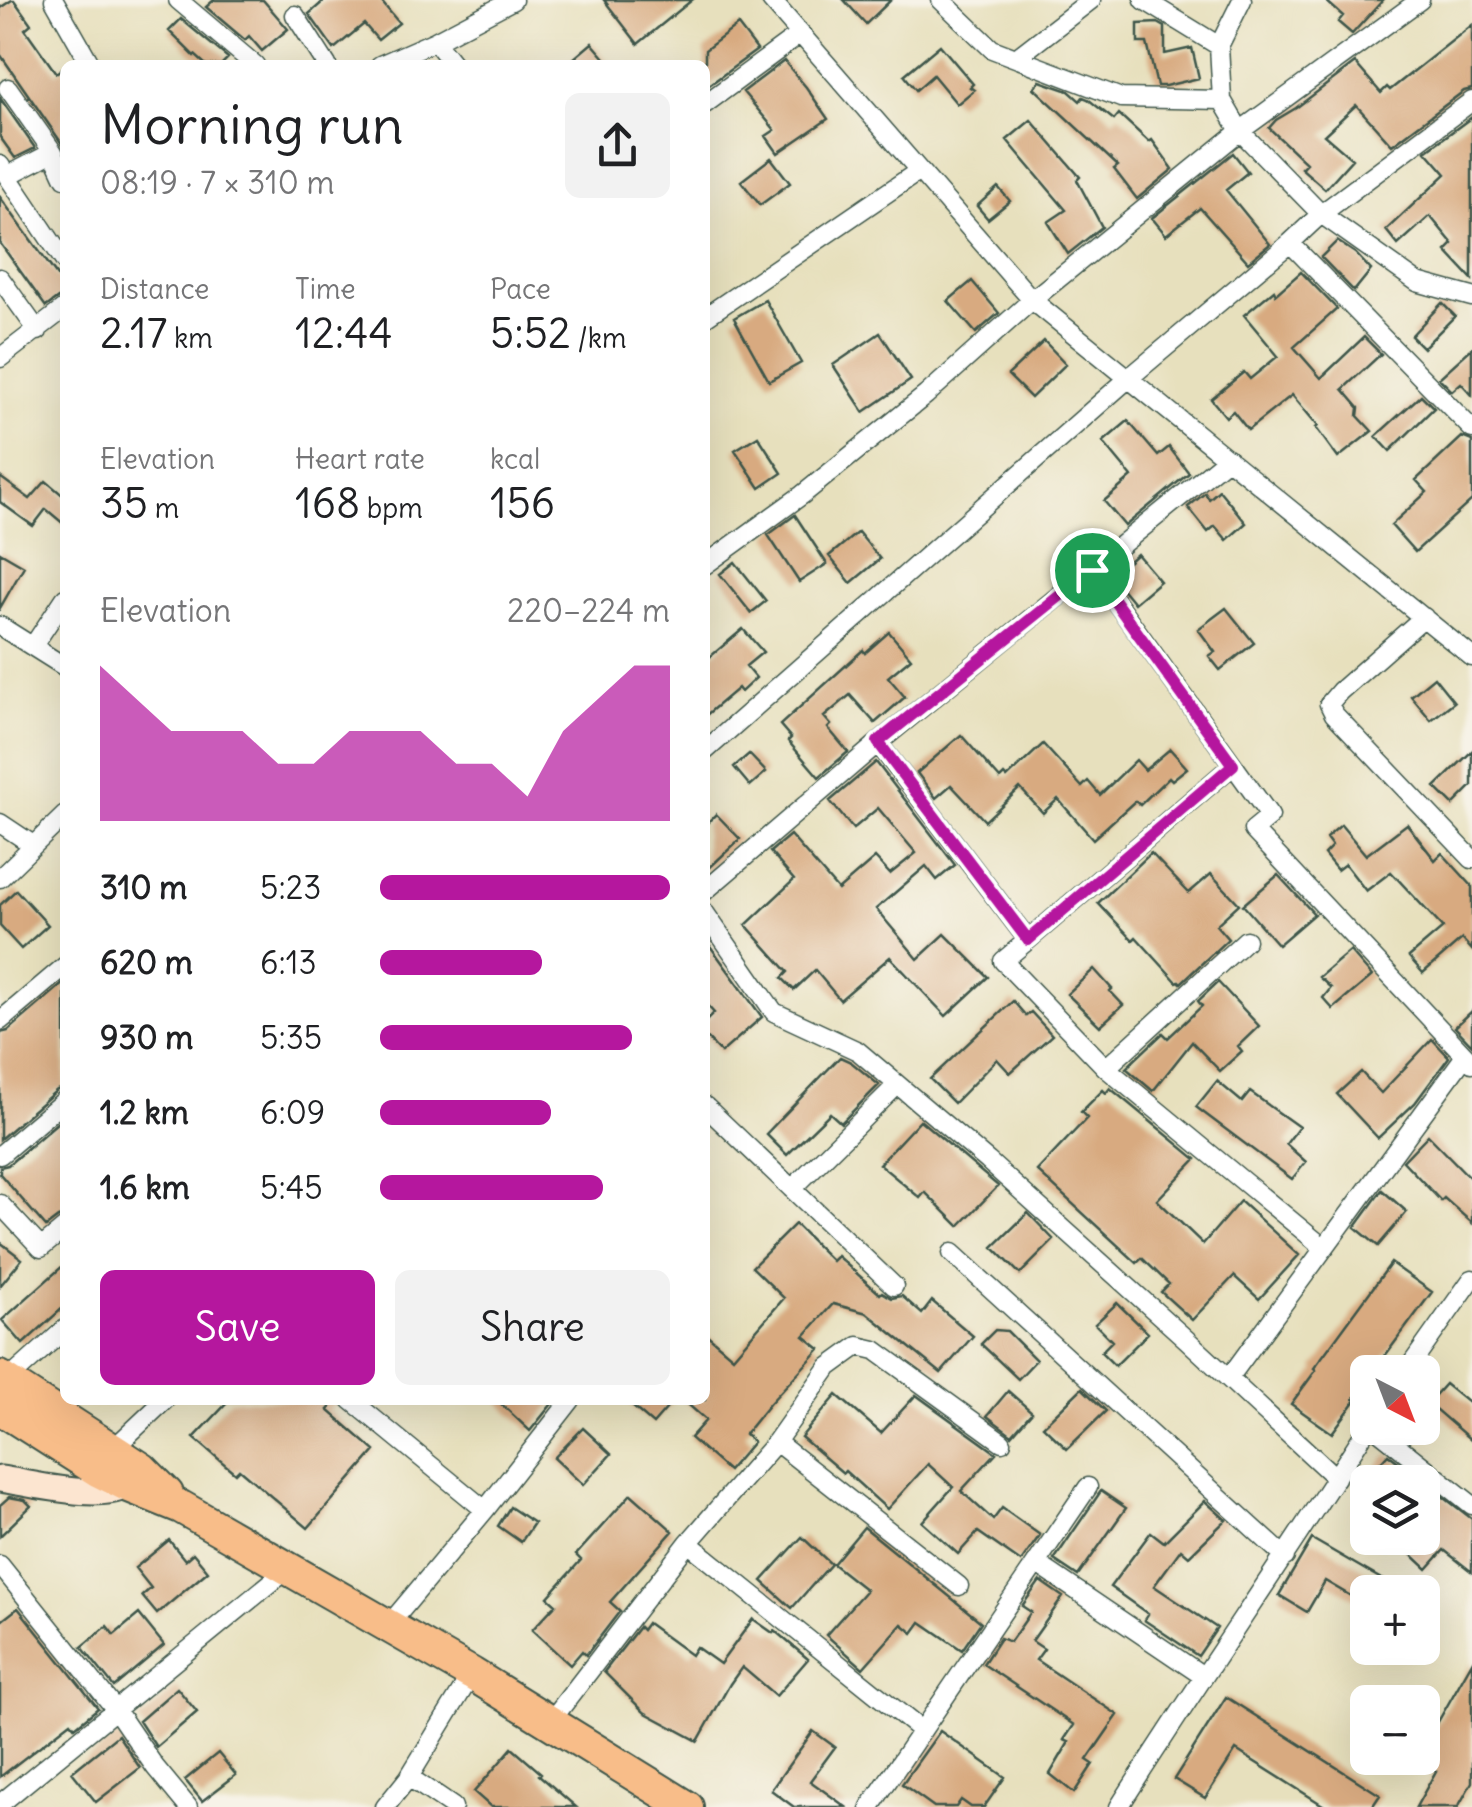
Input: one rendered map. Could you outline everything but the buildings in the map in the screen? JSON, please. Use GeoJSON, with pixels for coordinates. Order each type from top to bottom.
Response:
{"type":"FeatureCollection","features":[{"type":"Feature","properties":{"kind":"highway"},"geometry":{"type":"LineString","coordinates":[[2,1389],[113,1450],[136,1477],[181,1507],[472,1674],[687,1807]]}},
{"type":"Feature","properties":{"kind":"highway"},"geometry":{"type":"LineString","coordinates":[[2,1389],[99,1471],[136,1477]]}},
{"type":"Feature","properties":{"kind":"street"},"geometry":{"type":"LineString","coordinates":[[54,0],[88,60]]}},
{"type":"Feature","properties":{"kind":"street"},"geometry":{"type":"LineString","coordinates":[[178,0],[249,60]]}},
{"type":"Feature","properties":{"kind":"street"},"geometry":{"type":"LineString","coordinates":[[392,60],[513,0]]}},
{"type":"Feature","properties":{"kind":"street"},"geometry":{"type":"LineString","coordinates":[[771,0],[1032,300],[1472,657]]}},
{"type":"Feature","properties":{"kind":"street"},"geometry":{"type":"LineString","coordinates":[[941,0],[992,50],[1121,98],[1222,100]]}},
{"type":"Feature","properties":{"kind":"street"},"geometry":{"type":"LineString","coordinates":[[1016,58],[1091,0]]}},
{"type":"Feature","properties":{"kind":"street"},"geometry":{"type":"LineString","coordinates":[[1144,0],[1219,46]]}},
{"type":"Feature","properties":{"kind":"street"},"geometry":{"type":"LineString","coordinates":[[1242,0],[1219,46],[1222,100],[1240,131],[1321,214],[1417,282],[1472,297]]}},
{"type":"Feature","properties":{"kind":"street"},"geometry":{"type":"LineString","coordinates":[[710,562],[818,483],[926,395],[1032,300],[1240,131],[1420,0]]}},
{"type":"Feature","properties":{"kind":"street"},"geometry":{"type":"LineString","coordinates":[[295,15],[324,60]]}},
{"type":"Feature","properties":{"kind":"street"},"geometry":{"type":"LineString","coordinates":[[710,100],[800,34]]}},
{"type":"Feature","properties":{"kind":"street"},"geometry":{"type":"LineString","coordinates":[[436,41],[450,60]]}},
{"type":"Feature","properties":{"kind":"street"},"geometry":{"type":"LineString","coordinates":[[8,88],[60,166]]}},
{"type":"Feature","properties":{"kind":"street"},"geometry":{"type":"LineString","coordinates":[[710,746],[1321,214],[1472,101]]}},
{"type":"Feature","properties":{"kind":"street"},"geometry":{"type":"LineString","coordinates":[[3,169],[16,172],[54,152]]}},
{"type":"Feature","properties":{"kind":"street"},"geometry":{"type":"LineString","coordinates":[[3,169],[60,254]]}},
{"type":"Feature","properties":{"kind":"street"},"geometry":{"type":"LineString","coordinates":[[710,315],[919,171]]}},
{"type":"Feature","properties":{"kind":"street"},"geometry":{"type":"LineString","coordinates":[[1290,243],[1469,421]]}},
{"type":"Feature","properties":{"kind":"street"},"geometry":{"type":"LineString","coordinates":[[0,278],[38,330]]}},
{"type":"Feature","properties":{"kind":"street"},"geometry":{"type":"LineString","coordinates":[[0,358],[60,312]]}},
{"type":"Feature","properties":{"kind":"street"},"geometry":{"type":"LineString","coordinates":[[710,887],[878,742],[1228,458]]}},
{"type":"Feature","properties":{"kind":"street"},"geometry":{"type":"LineString","coordinates":[[1092,570],[1270,816],[1253,830],[1468,1060],[1323,1247],[1229,1378]]}},
{"type":"Feature","properties":{"kind":"street"},"geometry":{"type":"LineString","coordinates":[[32,646],[60,605]]}},
{"type":"Feature","properties":{"kind":"street"},"geometry":{"type":"LineString","coordinates":[[1424,617],[1340,690],[1330,704],[1334,714],[1472,859]]}},
{"type":"Feature","properties":{"kind":"street"},"geometry":{"type":"LineString","coordinates":[[0,626],[60,664]]}},
{"type":"Feature","properties":{"kind":"street"},"geometry":{"type":"LineString","coordinates":[[878,742],[1028,940]]}},
{"type":"Feature","properties":{"kind":"street"},"geometry":{"type":"LineString","coordinates":[[1233,765],[1003,960],[1106,1068],[1323,1247]]}},
{"type":"Feature","properties":{"kind":"street"},"geometry":{"type":"LineString","coordinates":[[0,878],[60,820]]}},
{"type":"Feature","properties":{"kind":"street"},"geometry":{"type":"LineString","coordinates":[[0,823],[33,845]]}},
{"type":"Feature","properties":{"kind":"street"},"geometry":{"type":"LineString","coordinates":[[710,920],[774,1012],[858,1050],[1002,1174],[1336,1478]]}},
{"type":"Feature","properties":{"kind":"street"},"geometry":{"type":"LineString","coordinates":[[1106,1068],[1246,940]]}},
{"type":"Feature","properties":{"kind":"street"},"geometry":{"type":"LineString","coordinates":[[0,1021],[60,970]]}},
{"type":"Feature","properties":{"kind":"street"},"geometry":{"type":"LineString","coordinates":[[792,1190],[896,1085]]}},
{"type":"Feature","properties":{"kind":"street"},"geometry":{"type":"LineString","coordinates":[[0,1155],[60,1104]]}},
{"type":"Feature","properties":{"kind":"street"},"geometry":{"type":"LineString","coordinates":[[710,1111],[894,1286]]}},
{"type":"Feature","properties":{"kind":"street"},"geometry":{"type":"LineString","coordinates":[[0,1204],[41,1248],[60,1232]]}},
{"type":"Feature","properties":{"kind":"street"},"geometry":{"type":"LineString","coordinates":[[952,1253],[1285,1557]]}},
{"type":"Feature","properties":{"kind":"street"},"geometry":{"type":"LineString","coordinates":[[1419,1355],[1469,1291]]}},
{"type":"Feature","properties":{"kind":"street"},"geometry":{"type":"LineString","coordinates":[[2,1389],[60,1334]]}},
{"type":"Feature","properties":{"kind":"street"},"geometry":{"type":"LineString","coordinates":[[550,1722],[688,1543],[776,1442],[828,1367],[858,1346],[875,1350],[1002,1442]]}},
{"type":"Feature","properties":{"kind":"street"},"geometry":{"type":"LineString","coordinates":[[113,1450],[160,1405]]}},
{"type":"Feature","properties":{"kind":"street"},"geometry":{"type":"LineString","coordinates":[[357,1405],[485,1510]]}},
{"type":"Feature","properties":{"kind":"street"},"geometry":{"type":"LineString","coordinates":[[388,1626],[568,1405]]}},
{"type":"Feature","properties":{"kind":"street"},"geometry":{"type":"LineString","coordinates":[[776,1442],[959,1586]]}},
{"type":"Feature","properties":{"kind":"street"},"geometry":{"type":"LineString","coordinates":[[1119,1807],[1357,1445]]}},
{"type":"Feature","properties":{"kind":"street"},"geometry":{"type":"LineString","coordinates":[[1397,1445],[1472,1505]]}},
{"type":"Feature","properties":{"kind":"street"},"geometry":{"type":"LineString","coordinates":[[0,1479],[104,1493],[136,1477]]}},
{"type":"Feature","properties":{"kind":"street"},"geometry":{"type":"LineString","coordinates":[[870,1807],[1088,1486]]}},
{"type":"Feature","properties":{"kind":"street"},"geometry":{"type":"LineString","coordinates":[[688,1543],[922,1731]]}},
{"type":"Feature","properties":{"kind":"street"},"geometry":{"type":"LineString","coordinates":[[1036,1563],[1203,1676]]}},
{"type":"Feature","properties":{"kind":"street"},"geometry":{"type":"LineString","coordinates":[[0,1565],[188,1807]]}},
{"type":"Feature","properties":{"kind":"street"},"geometry":{"type":"LineString","coordinates":[[0,1804],[289,1568]]}},
{"type":"Feature","properties":{"kind":"street"},"geometry":{"type":"LineString","coordinates":[[385,1807],[409,1776],[472,1674]]}},
{"type":"Feature","properties":{"kind":"street"},"geometry":{"type":"LineString","coordinates":[[409,1776],[453,1807]]}},
{"type":"Feature","properties":{"kind":"route"},"geometry":{"type":"LineString","coordinates":[[1092,570],[1233,765],[1028,940],[878,742],[1092,570]]}}]}
